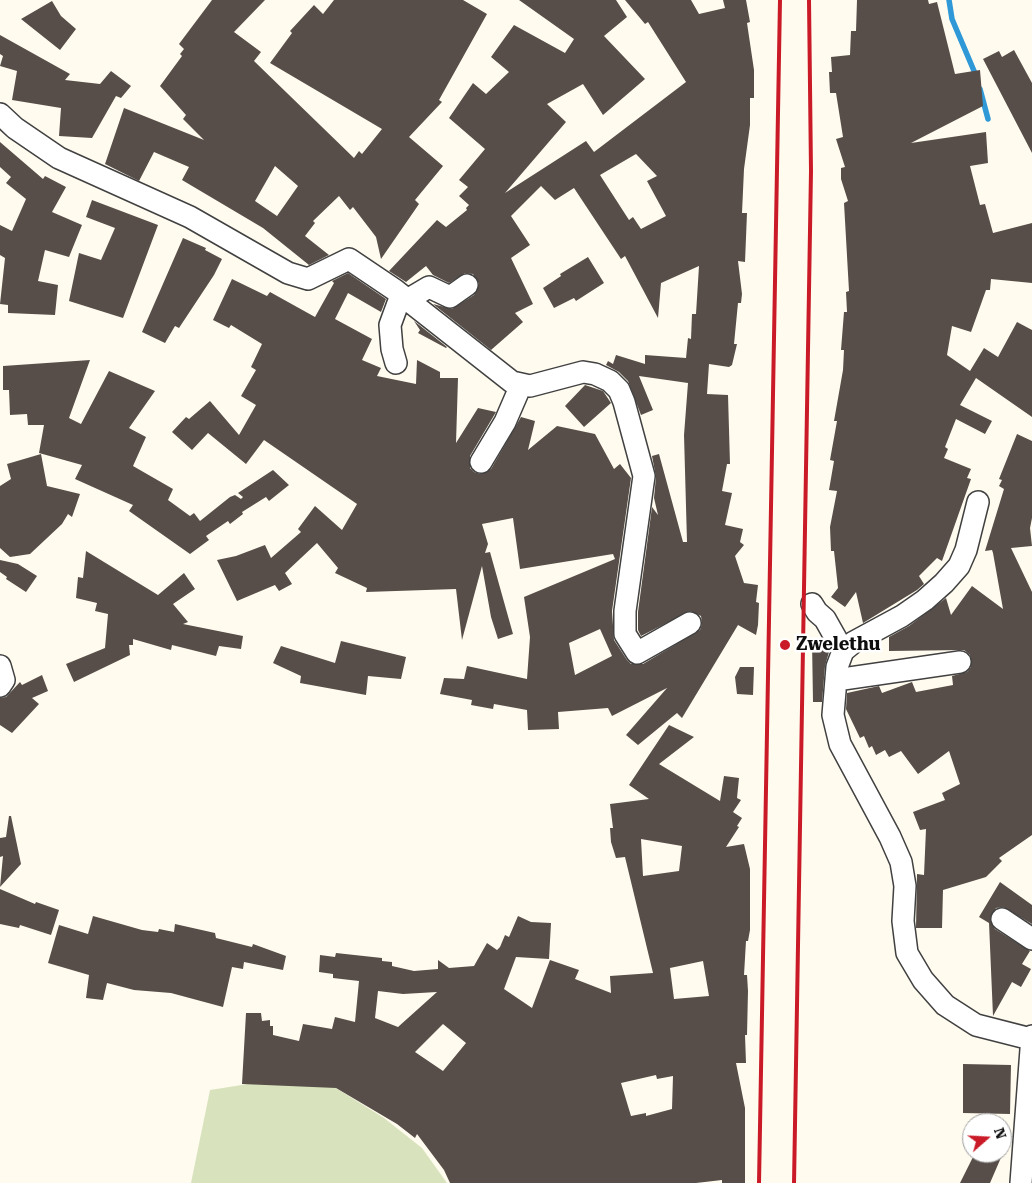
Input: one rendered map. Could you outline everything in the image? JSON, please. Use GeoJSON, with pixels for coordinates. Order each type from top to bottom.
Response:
{"type":"FeatureCollection","features":[{"type":"Feature","properties":{"kind":"street"},"geometry":{"type":"LineString","coordinates":[[0,114],[15,128],[60,158],[190,217],[288,273],[308,280],[349,259],[404,297],[512,382],[521,385],[546,384],[583,372],[596,374],[610,381],[619,390],[644,476],[625,610],[626,634],[637,653],[690,623]]}},
{"type":"Feature","properties":{"kind":"street"},"geometry":{"type":"LineString","coordinates":[[396,363],[392,349],[390,325],[404,297],[429,287],[450,297],[467,285]]}},
{"type":"Feature","properties":{"kind":"street"},"geometry":{"type":"LineString","coordinates":[[480,462],[506,422],[521,385]]}},
{"type":"Feature","properties":{"kind":"street"},"geometry":{"type":"LineString","coordinates":[[978,502],[966,550],[959,566],[944,583],[925,600],[902,616],[854,642],[843,651],[837,667],[833,715],[840,744],[890,837],[901,862],[905,886],[903,922],[907,953],[923,980],[945,1005],[976,1025],[1031,1038],[1021,1183]]}},
{"type":"Feature","properties":{"kind":"street"},"geometry":{"type":"LineString","coordinates":[[812,604],[816,612],[825,619],[843,651]]}},
{"type":"Feature","properties":{"kind":"street"},"geometry":{"type":"LineString","coordinates":[[836,680],[960,662]]}},
{"type":"Feature","properties":{"kind":"street"},"geometry":{"type":"LineString","coordinates":[[0,666],[4,680],[0,686]]}},
{"type":"Feature","properties":{"kind":"street"},"geometry":{"type":"LineString","coordinates":[[1002,920],[1032,939]]}},
{"type":"Feature","properties":{"kind":"green space"},"geometry":{"type":"Polygon","coordinates":[[[248,1084],[331,1085],[384,1118],[422,1148],[447,1183],[191,1183],[210,1090],[248,1084]]]}},
{"type":"Feature","properties":{"kind":"building"},"geometry":{"type":"Polygon","coordinates":[[[212,0],[265,0],[234,32],[261,52],[254,61],[354,158],[359,151],[362,154],[382,129],[270,63],[292,33],[290,31],[314,5],[323,14],[334,0],[463,0],[487,14],[439,100],[442,102],[409,137],[443,166],[415,200],[419,204],[381,259],[376,237],[353,207],[350,210],[339,196],[313,221],[315,223],[305,236],[329,255],[309,265],[263,228],[182,180],[189,167],[154,152],[139,181],[105,164],[124,108],[204,140],[183,119],[186,115],[160,86],[182,56],[180,54],[184,49],[179,44],[212,0]],[[275,166],[255,201],[277,216],[298,186],[275,166]]]}},
{"type":"Feature","properties":{"kind":"building"},"geometry":{"type":"Polygon","coordinates":[[[519,0],[616,0],[627,17],[604,36],[645,79],[603,115],[583,84],[547,104],[566,122],[505,193],[586,141],[594,152],[686,82],[648,22],[645,24],[625,0],[691,0],[699,14],[725,8],[723,0],[746,0],[750,22],[747,23],[754,70],[754,98],[750,98],[750,125],[744,169],[742,213],[747,213],[745,262],[738,261],[742,294],[741,303],[738,303],[734,344],[737,344],[732,365],[729,367],[709,364],[707,394],[728,395],[730,464],[727,464],[722,491],[732,493],[725,525],[743,529],[740,542],[744,545],[735,556],[744,583],[758,585],[756,602],[759,603],[758,625],[756,635],[738,625],[682,718],[677,713],[638,745],[626,735],[667,688],[612,716],[608,708],[558,712],[559,729],[528,730],[527,710],[494,704],[493,709],[471,705],[472,700],[440,694],[444,678],[464,679],[467,666],[527,679],[530,637],[524,597],[615,559],[613,554],[520,569],[513,518],[482,524],[488,544],[485,553],[490,552],[513,634],[498,639],[491,617],[482,566],[462,640],[456,589],[366,592],[367,588],[335,573],[338,568],[317,543],[285,573],[292,584],[279,591],[275,585],[237,601],[217,560],[236,556],[265,545],[271,558],[301,532],[298,529],[315,506],[342,530],[357,504],[264,440],[246,464],[208,433],[192,450],[172,432],[186,417],[189,419],[210,401],[239,435],[256,405],[241,396],[256,370],[251,367],[262,344],[231,325],[229,328],[213,320],[232,279],[267,296],[270,292],[315,317],[334,283],[332,281],[348,273],[386,299],[381,312],[348,293],[335,319],[372,339],[362,360],[381,368],[377,376],[416,384],[417,360],[440,372],[440,378],[458,378],[456,443],[478,408],[496,412],[470,456],[470,468],[474,472],[481,474],[491,469],[521,417],[535,421],[528,450],[557,426],[595,434],[614,469],[620,464],[631,478],[612,611],[614,640],[627,660],[631,664],[643,664],[700,630],[702,624],[701,616],[690,611],[641,636],[638,630],[638,612],[652,507],[658,515],[654,498],[656,477],[652,456],[659,454],[683,542],[687,542],[684,435],[688,383],[639,376],[653,410],[641,415],[628,381],[619,372],[606,365],[608,361],[613,364],[616,355],[645,364],[645,355],[686,358],[688,338],[691,339],[692,314],[696,314],[699,266],[661,283],[658,318],[625,256],[621,259],[574,188],[555,200],[541,186],[511,216],[530,245],[511,258],[533,304],[515,313],[523,322],[491,350],[433,304],[452,309],[474,295],[479,284],[473,274],[465,273],[449,283],[433,275],[426,266],[406,282],[389,271],[437,220],[446,227],[467,210],[466,208],[469,205],[459,196],[468,187],[459,180],[485,149],[449,118],[473,83],[486,94],[509,72],[491,57],[514,25],[565,53],[574,39],[519,0]],[[636,154],[600,175],[629,220],[633,217],[641,229],[666,216],[647,181],[657,176],[636,154]],[[600,629],[569,643],[575,675],[612,656],[600,629]]]}},
{"type":"Feature","properties":{"kind":"building"},"geometry":{"type":"Polygon","coordinates":[[[857,0],[928,0],[929,4],[937,2],[955,74],[980,70],[983,106],[911,143],[986,132],[988,163],[970,166],[980,205],[985,204],[993,233],[1032,223],[1032,283],[991,279],[990,290],[986,290],[971,332],[952,326],[947,355],[970,371],[984,348],[998,357],[1017,322],[1032,330],[1032,417],[976,378],[960,405],[992,421],[985,434],[956,419],[945,447],[948,449],[944,458],[971,469],[967,478],[971,479],[942,561],[937,558],[919,576],[924,584],[917,590],[863,623],[856,592],[845,607],[831,597],[838,588],[834,551],[831,551],[830,527],[837,491],[829,490],[834,461],[830,460],[837,421],[834,421],[843,370],[844,350],[841,350],[844,312],[847,312],[846,292],[849,291],[844,203],[848,201],[841,179],[841,168],[845,167],[836,139],[843,137],[836,93],[830,93],[829,72],[832,72],[831,57],[850,55],[851,31],[856,31],[857,0]]]}},
{"type":"Feature","properties":{"kind":"building"},"geometry":{"type":"Polygon","coordinates":[[[52,1],[61,16],[76,29],[60,50],[21,19],[52,1]]]}},
{"type":"Feature","properties":{"kind":"building"},"geometry":{"type":"Polygon","coordinates":[[[0,35],[70,74],[65,80],[100,84],[111,71],[131,86],[121,98],[116,96],[92,138],[59,136],[61,108],[12,100],[17,71],[0,66],[3,56],[0,54],[0,35]]]}},
{"type":"Feature","properties":{"kind":"building"},"geometry":{"type":"Polygon","coordinates":[[[1014,50],[1032,83],[1032,153],[983,59],[999,51],[1002,57],[1014,50]]]}},
{"type":"Feature","properties":{"kind":"building"},"geometry":{"type":"Polygon","coordinates":[[[0,142],[43,179],[45,176],[66,187],[52,212],[82,225],[69,257],[45,250],[38,281],[58,285],[55,315],[8,313],[8,305],[0,304],[5,258],[0,255],[0,225],[12,231],[26,199],[6,183],[11,177],[0,167],[0,142]]]}},
{"type":"Feature","properties":{"kind":"building"},"geometry":{"type":"Polygon","coordinates":[[[92,200],[158,225],[123,318],[69,301],[79,253],[101,260],[115,228],[86,217],[92,200]]]}},
{"type":"Feature","properties":{"kind":"building"},"geometry":{"type":"Polygon","coordinates":[[[183,238],[206,248],[205,250],[222,259],[214,275],[179,328],[175,326],[165,343],[142,332],[183,238]]]}},
{"type":"Feature","properties":{"kind":"building"},"geometry":{"type":"Polygon","coordinates":[[[588,257],[604,283],[576,301],[574,298],[554,308],[543,288],[561,276],[560,274],[588,257]]]}},
{"type":"Feature","properties":{"kind":"building"},"geometry":{"type":"Polygon","coordinates":[[[414,321],[447,347],[418,333],[420,330],[414,321]]]}},
{"type":"Feature","properties":{"kind":"building"},"geometry":{"type":"Polygon","coordinates":[[[90,360],[69,418],[81,424],[109,371],[155,391],[129,428],[146,437],[133,466],[173,489],[168,500],[190,516],[194,513],[200,521],[230,497],[235,495],[241,499],[243,497],[238,493],[273,470],[289,485],[269,501],[266,497],[242,512],[243,514],[230,524],[228,521],[206,536],[209,540],[190,554],[129,511],[133,505],[75,479],[82,465],[39,453],[44,425],[28,425],[27,414],[10,415],[9,390],[3,390],[3,366],[90,360]]]}},
{"type":"Feature","properties":{"kind":"building"},"geometry":{"type":"Polygon","coordinates":[[[585,385],[603,391],[611,403],[584,427],[565,406],[585,385]]]}},
{"type":"Feature","properties":{"kind":"building"},"geometry":{"type":"Polygon","coordinates":[[[1017,434],[1032,441],[1032,518],[1030,528],[1032,546],[1011,548],[1032,592],[1032,835],[999,858],[1002,861],[986,877],[943,890],[942,928],[916,928],[917,874],[924,875],[926,829],[920,830],[913,812],[945,800],[942,793],[960,784],[949,751],[918,774],[901,751],[889,757],[885,750],[876,755],[872,746],[869,748],[864,736],[860,738],[846,709],[847,693],[879,686],[882,693],[912,682],[916,692],[953,685],[952,676],[967,672],[971,667],[970,655],[964,650],[889,651],[889,637],[909,626],[946,598],[951,615],[972,586],[1003,609],[993,553],[992,550],[985,551],[1004,489],[999,486],[1002,480],[999,479],[1017,434]]]}},
{"type":"Feature","properties":{"kind":"building"},"geometry":{"type":"Polygon","coordinates":[[[41,454],[47,486],[80,494],[72,517],[68,514],[62,524],[30,554],[10,557],[0,548],[0,486],[11,479],[7,464],[41,454]]]}},
{"type":"Feature","properties":{"kind":"building"},"geometry":{"type":"Polygon","coordinates":[[[86,551],[158,595],[184,573],[195,589],[173,604],[188,622],[183,624],[243,636],[241,649],[219,646],[216,656],[172,645],[171,650],[133,639],[133,645],[129,645],[130,655],[74,682],[66,664],[105,648],[108,614],[95,611],[97,603],[76,598],[78,577],[83,578],[86,551]]]}},
{"type":"Feature","properties":{"kind":"building"},"geometry":{"type":"Polygon","coordinates":[[[0,560],[18,564],[37,576],[26,592],[6,579],[7,577],[0,572],[0,560]]]}},
{"type":"Feature","properties":{"kind":"building"},"geometry":{"type":"Polygon","coordinates":[[[341,641],[406,657],[401,679],[368,676],[366,695],[300,683],[301,676],[273,663],[281,646],[335,663],[341,641]]]}},
{"type":"Feature","properties":{"kind":"building"},"geometry":{"type":"Polygon","coordinates":[[[812,641],[823,642],[829,652],[825,666],[822,702],[813,702],[812,641]]]}},
{"type":"Feature","properties":{"kind":"building"},"geometry":{"type":"Polygon","coordinates":[[[740,667],[754,667],[753,695],[737,694],[735,677],[740,667]]]}},
{"type":"Feature","properties":{"kind":"building"},"geometry":{"type":"Polygon","coordinates":[[[42,675],[48,691],[32,698],[39,704],[12,733],[0,725],[0,698],[6,697],[20,682],[22,685],[42,675]]]}},
{"type":"Feature","properties":{"kind":"building"},"geometry":{"type":"Polygon","coordinates":[[[669,725],[694,737],[659,764],[720,801],[724,776],[739,778],[737,798],[741,800],[733,812],[742,818],[737,826],[739,827],[726,847],[744,844],[750,869],[750,930],[748,941],[746,941],[744,975],[747,975],[748,991],[747,1035],[745,1035],[746,1063],[736,1063],[745,1108],[745,1183],[722,1183],[722,1180],[696,1183],[450,1183],[444,1170],[417,1134],[415,1138],[397,1124],[336,1088],[242,1084],[246,1013],[261,1013],[262,1021],[270,1020],[270,1026],[273,1026],[273,1035],[299,1041],[303,1024],[332,1029],[335,1017],[355,1022],[359,981],[333,978],[333,974],[319,972],[320,955],[335,957],[336,953],[382,958],[382,961],[392,962],[392,966],[414,971],[438,969],[438,960],[449,968],[474,966],[487,943],[497,950],[505,935],[509,937],[518,916],[531,922],[551,923],[549,959],[516,957],[504,989],[532,1008],[550,960],[579,970],[575,979],[611,993],[610,976],[653,973],[625,857],[616,858],[611,842],[610,828],[613,828],[610,804],[649,799],[629,785],[669,725]],[[641,839],[643,876],[679,871],[682,846],[641,839]],[[703,961],[670,968],[674,999],[709,996],[703,961]],[[378,991],[375,1018],[398,1027],[437,992],[403,994],[378,991]],[[443,1024],[415,1052],[443,1071],[466,1043],[443,1024]],[[656,1075],[621,1083],[631,1116],[646,1113],[646,1116],[672,1109],[673,1076],[657,1079],[656,1075]]]}},
{"type":"Feature","properties":{"kind":"building"},"geometry":{"type":"Polygon","coordinates":[[[9,816],[11,816],[21,864],[0,887],[3,856],[0,857],[0,838],[6,837],[9,816]]]}},
{"type":"Feature","properties":{"kind":"building"},"geometry":{"type":"Polygon","coordinates":[[[1000,882],[1032,905],[1032,924],[1003,907],[996,908],[990,919],[995,929],[1030,951],[1022,964],[1031,969],[1021,987],[1012,982],[993,1016],[989,923],[979,917],[1000,882]]]}},
{"type":"Feature","properties":{"kind":"building"},"geometry":{"type":"Polygon","coordinates":[[[0,889],[35,904],[36,902],[59,910],[51,935],[20,925],[19,928],[0,924],[0,889]]]}},
{"type":"Feature","properties":{"kind":"building"},"geometry":{"type":"Polygon","coordinates":[[[93,916],[142,930],[158,932],[159,929],[174,932],[175,924],[215,933],[216,938],[252,947],[253,944],[286,956],[283,970],[244,962],[243,969],[232,967],[223,1007],[171,993],[134,990],[107,983],[103,1000],[86,998],[89,975],[48,963],[59,925],[88,934],[93,916]]]}},
{"type":"Feature","properties":{"kind":"building"},"geometry":{"type":"Polygon","coordinates":[[[963,1064],[1011,1065],[1010,1113],[963,1113],[963,1064]]]}},
{"type":"Feature","properties":{"kind":"building"},"geometry":{"type":"Polygon","coordinates":[[[970,1163],[999,1163],[990,1183],[960,1183],[970,1163]]]}},
{"type":"Feature","properties":{"kind":"waterway"},"geometry":{"type":"LineString","coordinates":[[949,0],[952,19],[977,78]]}},
{"type":"Feature","properties":{"kind":"waterway"},"geometry":{"type":"LineString","coordinates":[[980,89],[988,119]]}},
{"type":"Feature","properties":{"kind":"railway"},"geometry":{"type":"LineString","coordinates":[[759,1183],[780,0]]}},
{"type":"Feature","properties":{"kind":"railway"},"geometry":{"type":"LineString","coordinates":[[794,1183],[811,171],[809,0]]}},
{"type":"Feature","properties":{"kind":"place","name":"Zwelethu"},"geometry":{"type":"Point","coordinates":[785,645]}}]}
